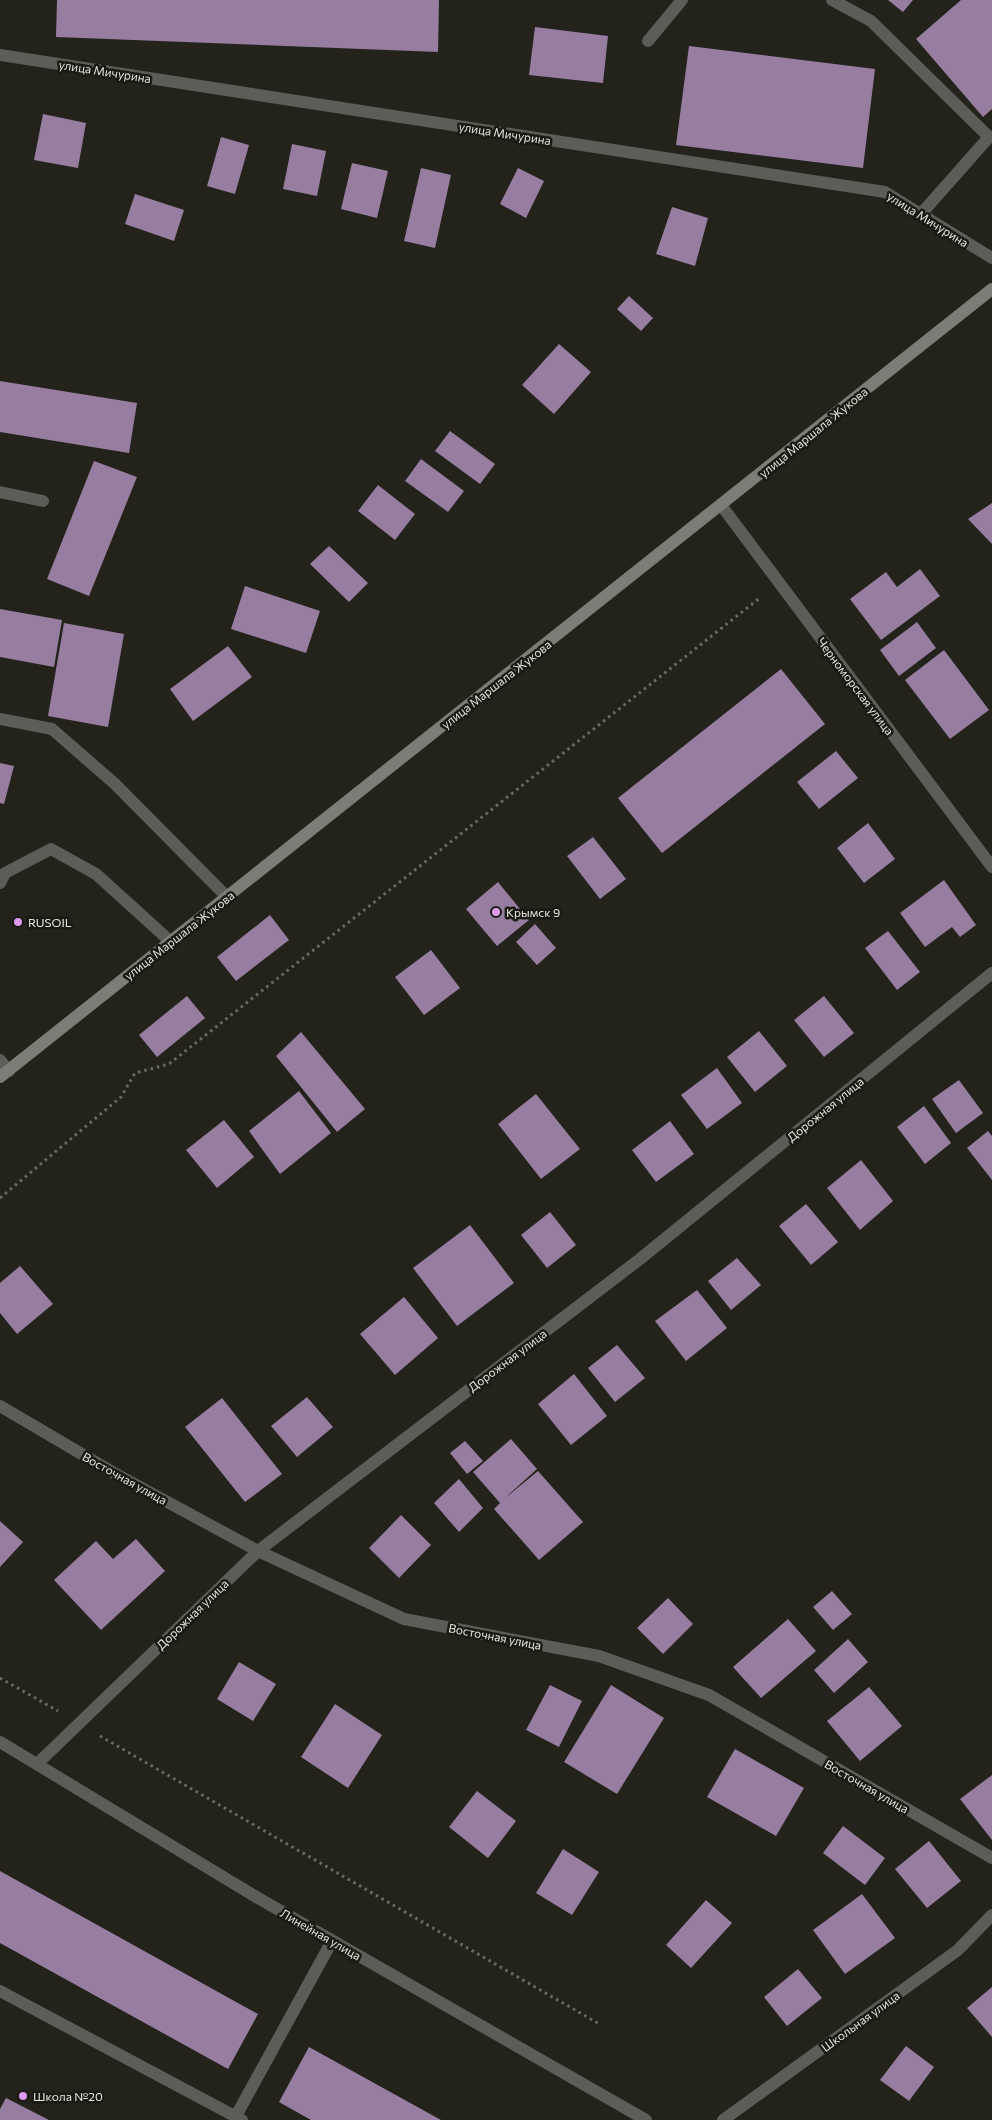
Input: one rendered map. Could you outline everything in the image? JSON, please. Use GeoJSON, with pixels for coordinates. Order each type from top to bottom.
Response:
{"type":"FeatureCollection","features":[{"type":"Feature","properties":{"kind":"main road","name":"улица Маршала Жукова"},"geometry":{"type":"LineString","coordinates":[[4,1074],[992,289]]}},
{"type":"Feature","properties":{"kind":"street"},"geometry":{"type":"LineString","coordinates":[[648,41],[682,0]]}},
{"type":"Feature","properties":{"kind":"street"},"geometry":{"type":"LineString","coordinates":[[832,0],[871,22],[988,138],[921,214]]}},
{"type":"Feature","properties":{"kind":"street","name":"улица Мичурина"},"geometry":{"type":"LineString","coordinates":[[0,55],[885,192],[992,258]]}},
{"type":"Feature","properties":{"kind":"street"},"geometry":{"type":"LineString","coordinates":[[0,492],[43,501]]}},
{"type":"Feature","properties":{"kind":"street","name":"Черноморская улица"},"geometry":{"type":"LineString","coordinates":[[721,505],[992,867]]}},
{"type":"Feature","properties":{"kind":"street"},"geometry":{"type":"LineString","coordinates":[[0,719],[52,729],[115,784],[227,897]]}},
{"type":"Feature","properties":{"kind":"street"},"geometry":{"type":"LineString","coordinates":[[0,883],[5,873],[51,849],[96,874],[170,942]]}},
{"type":"Feature","properties":{"kind":"street","name":"Дорожная улица"},"geometry":{"type":"LineString","coordinates":[[37,1764],[258,1551],[640,1259],[992,973]]}},
{"type":"Feature","properties":{"kind":"street"},"geometry":{"type":"LineString","coordinates":[[0,1060],[4,1074]]}},
{"type":"Feature","properties":{"kind":"street","name":"Восточная улица"},"geometry":{"type":"LineString","coordinates":[[0,1406],[114,1472],[258,1551],[404,1619],[599,1656],[709,1695],[992,1858]]}},
{"type":"Feature","properties":{"kind":"street","name":"Линейная улица"},"geometry":{"type":"LineString","coordinates":[[0,1742],[258,1898],[646,2120]]}},
{"type":"Feature","properties":{"kind":"street","name":"Школьная улица"},"geometry":{"type":"LineString","coordinates":[[723,2120],[958,1950],[992,1915]]}},
{"type":"Feature","properties":{"kind":"street"},"geometry":{"type":"LineString","coordinates":[[0,1991],[239,2118],[332,1941]]}},
{"type":"Feature","properties":{"kind":"path"},"geometry":{"type":"LineString","coordinates":[[0,1198],[121,1097],[135,1073],[168,1064],[779,583]]}},
{"type":"Feature","properties":{"kind":"path"},"geometry":{"type":"LineString","coordinates":[[0,1678],[601,2025]]}},
{"type":"Feature","properties":{"kind":"building"},"geometry":{"type":"Polygon","coordinates":[[[57,0],[439,0],[438,52],[56,37],[57,0]]]}},
{"type":"Feature","properties":{"kind":"building"},"geometry":{"type":"Polygon","coordinates":[[[888,0],[913,0],[903,12],[888,0]]]}},
{"type":"Feature","properties":{"kind":"building"},"geometry":{"type":"Polygon","coordinates":[[[961,0],[992,0],[992,109],[983,117],[916,39],[961,0]]]}},
{"type":"Feature","properties":{"kind":"building"},"geometry":{"type":"Polygon","coordinates":[[[535,27],[608,36],[603,83],[529,75],[535,27]]]}},
{"type":"Feature","properties":{"kind":"building"},"geometry":{"type":"Polygon","coordinates":[[[689,46],[875,69],[863,168],[676,145],[689,46]]]}},
{"type":"Feature","properties":{"kind":"building"},"geometry":{"type":"Polygon","coordinates":[[[43,114],[86,123],[78,168],[34,160],[43,114]]]}},
{"type":"Feature","properties":{"kind":"building"},"geometry":{"type":"Polygon","coordinates":[[[221,137],[249,145],[235,194],[207,186],[221,137]]]}},
{"type":"Feature","properties":{"kind":"building"},"geometry":{"type":"Polygon","coordinates":[[[292,144],[326,151],[317,196],[283,189],[292,144]]]}},
{"type":"Feature","properties":{"kind":"building"},"geometry":{"type":"Polygon","coordinates":[[[352,163],[388,171],[377,218],[341,209],[352,163]]]}},
{"type":"Feature","properties":{"kind":"building"},"geometry":{"type":"Polygon","coordinates":[[[421,168],[451,175],[435,248],[404,241],[421,168]]]}},
{"type":"Feature","properties":{"kind":"building"},"geometry":{"type":"Polygon","coordinates":[[[518,168],[544,181],[526,218],[500,204],[518,168]]]}},
{"type":"Feature","properties":{"kind":"building"},"geometry":{"type":"Polygon","coordinates":[[[135,194],[184,210],[174,241],[125,224],[135,194]]]}},
{"type":"Feature","properties":{"kind":"building"},"geometry":{"type":"Polygon","coordinates":[[[672,207],[708,218],[695,266],[656,254],[672,207]]]}},
{"type":"Feature","properties":{"kind":"building"},"geometry":{"type":"Polygon","coordinates":[[[629,296],[653,318],[641,331],[617,309],[629,296]]]}},
{"type":"Feature","properties":{"kind":"building"},"geometry":{"type":"Polygon","coordinates":[[[559,344],[591,372],[554,414],[522,385],[559,344]]]}},
{"type":"Feature","properties":{"kind":"building"},"geometry":{"type":"Polygon","coordinates":[[[0,381],[137,403],[129,453],[0,432],[0,381]]]}},
{"type":"Feature","properties":{"kind":"building"},"geometry":{"type":"Polygon","coordinates":[[[450,431],[495,464],[480,484],[435,451],[450,431]]]}},
{"type":"Feature","properties":{"kind":"building"},"geometry":{"type":"Polygon","coordinates":[[[421,459],[464,491],[448,512],[405,481],[421,459]]]}},
{"type":"Feature","properties":{"kind":"building"},"geometry":{"type":"Polygon","coordinates":[[[94,461],[137,477],[89,596],[47,579],[94,461]]]}},
{"type":"Feature","properties":{"kind":"building"},"geometry":{"type":"Polygon","coordinates":[[[378,485],[415,514],[395,540],[358,511],[378,485]]]}},
{"type":"Feature","properties":{"kind":"building"},"geometry":{"type":"Polygon","coordinates":[[[992,503],[992,544],[968,519],[992,503]]]}},
{"type":"Feature","properties":{"kind":"building"},"geometry":{"type":"Polygon","coordinates":[[[329,546],[368,583],[349,602],[310,564],[329,546]]]}},
{"type":"Feature","properties":{"kind":"building"},"geometry":{"type":"Polygon","coordinates":[[[920,569],[940,596],[881,640],[850,599],[886,572],[897,587],[920,569]]]}},
{"type":"Feature","properties":{"kind":"building"},"geometry":{"type":"Polygon","coordinates":[[[245,586],[320,611],[306,653],[231,629],[245,586]]]}},
{"type":"Feature","properties":{"kind":"building"},"geometry":{"type":"Polygon","coordinates":[[[0,609],[62,620],[54,667],[0,657],[0,609]]]}},
{"type":"Feature","properties":{"kind":"building"},"geometry":{"type":"Polygon","coordinates":[[[917,622],[936,648],[899,676],[880,650],[917,622]]]}},
{"type":"Feature","properties":{"kind":"building"},"geometry":{"type":"Polygon","coordinates":[[[64,623],[124,634],[108,727],[48,716],[64,623]]]}},
{"type":"Feature","properties":{"kind":"building"},"geometry":{"type":"Polygon","coordinates":[[[228,646],[252,677],[193,721],[170,689],[228,646]]]}},
{"type":"Feature","properties":{"kind":"building"},"geometry":{"type":"Polygon","coordinates":[[[944,650],[989,710],[950,739],[905,680],[944,650]]]}},
{"type":"Feature","properties":{"kind":"building"},"geometry":{"type":"Polygon","coordinates":[[[781,669],[825,724],[662,853],[618,798],[781,669]]]}},
{"type":"Feature","properties":{"kind":"building"},"geometry":{"type":"Polygon","coordinates":[[[836,751],[858,778],[819,809],[797,782],[836,751]]]}},
{"type":"Feature","properties":{"kind":"building"},"geometry":{"type":"Polygon","coordinates":[[[0,763],[14,766],[4,804],[0,803],[0,763]]]}},
{"type":"Feature","properties":{"kind":"building"},"geometry":{"type":"Polygon","coordinates":[[[868,823],[895,859],[864,883],[837,848],[868,823]]]}},
{"type":"Feature","properties":{"kind":"building"},"geometry":{"type":"Polygon","coordinates":[[[593,837],[626,879],[600,899],[567,856],[593,837]]]}},
{"type":"Feature","properties":{"kind":"building"},"geometry":{"type":"Polygon","coordinates":[[[944,880],[976,925],[960,937],[952,927],[925,947],[900,913],[944,880]]]}},
{"type":"Feature","properties":{"kind":"building"},"geometry":{"type":"Polygon","coordinates":[[[498,882],[529,920],[497,946],[466,909],[498,882]]]}},
{"type":"Feature","properties":{"kind":"building"},"geometry":{"type":"Polygon","coordinates":[[[270,915],[289,940],[236,981],[217,957],[270,915]]]}},
{"type":"Feature","properties":{"kind":"building"},"geometry":{"type":"Polygon","coordinates":[[[535,924],[556,948],[537,965],[516,942],[535,924]]]}},
{"type":"Feature","properties":{"kind":"building"},"geometry":{"type":"Polygon","coordinates":[[[888,931],[920,972],[897,990],[865,948],[888,931]]]}},
{"type":"Feature","properties":{"kind":"building"},"geometry":{"type":"Polygon","coordinates":[[[431,950],[460,988],[424,1015],[395,977],[431,950]]]}},
{"type":"Feature","properties":{"kind":"building"},"geometry":{"type":"Polygon","coordinates":[[[187,996],[205,1018],[157,1057],[139,1035],[187,996]]]}},
{"type":"Feature","properties":{"kind":"building"},"geometry":{"type":"Polygon","coordinates":[[[824,996],[854,1033],[824,1057],[794,1020],[824,996]]]}},
{"type":"Feature","properties":{"kind":"building"},"geometry":{"type":"Polygon","coordinates":[[[759,1031],[787,1066],[755,1092],[727,1057],[759,1031]]]}},
{"type":"Feature","properties":{"kind":"building"},"geometry":{"type":"Polygon","coordinates":[[[301,1032],[365,1109],[337,1132],[276,1056],[301,1032]]]}},
{"type":"Feature","properties":{"kind":"building"},"geometry":{"type":"Polygon","coordinates":[[[717,1068],[742,1103],[707,1129],[681,1095],[717,1068]]]}},
{"type":"Feature","properties":{"kind":"building"},"geometry":{"type":"Polygon","coordinates":[[[959,1080],[983,1113],[956,1133],[932,1099],[959,1080]]]}},
{"type":"Feature","properties":{"kind":"building"},"geometry":{"type":"Polygon","coordinates":[[[299,1091],[331,1133],[280,1174],[249,1131],[299,1091]]]}},
{"type":"Feature","properties":{"kind":"building"},"geometry":{"type":"Polygon","coordinates":[[[536,1094],[580,1149],[541,1179],[498,1124],[536,1094]]]}},
{"type":"Feature","properties":{"kind":"building"},"geometry":{"type":"Polygon","coordinates":[[[924,1106],[951,1143],[925,1164],[897,1127],[924,1106]]]}},
{"type":"Feature","properties":{"kind":"building"},"geometry":{"type":"Polygon","coordinates":[[[224,1120],[254,1157],[217,1188],[186,1150],[224,1120]]]}},
{"type":"Feature","properties":{"kind":"building"},"geometry":{"type":"Polygon","coordinates":[[[670,1121],[694,1154],[656,1182],[632,1150],[670,1121]]]}},
{"type":"Feature","properties":{"kind":"building"},"geometry":{"type":"Polygon","coordinates":[[[988,1131],[992,1136],[992,1180],[967,1148],[988,1131]]]}},
{"type":"Feature","properties":{"kind":"building"},"geometry":{"type":"Polygon","coordinates":[[[861,1160],[893,1201],[860,1230],[827,1188],[861,1160]]]}},
{"type":"Feature","properties":{"kind":"building"},"geometry":{"type":"Polygon","coordinates":[[[806,1204],[838,1242],[811,1265],[779,1226],[806,1204]]]}},
{"type":"Feature","properties":{"kind":"building"},"geometry":{"type":"Polygon","coordinates":[[[550,1212],[576,1245],[547,1268],[521,1235],[550,1212]]]}},
{"type":"Feature","properties":{"kind":"building"},"geometry":{"type":"Polygon","coordinates":[[[470,1225],[514,1283],[457,1326],[413,1268],[470,1225]]]}},
{"type":"Feature","properties":{"kind":"building"},"geometry":{"type":"Polygon","coordinates":[[[737,1258],[761,1285],[731,1310],[708,1281],[737,1258]]]}},
{"type":"Feature","properties":{"kind":"building"},"geometry":{"type":"Polygon","coordinates":[[[20,1266],[53,1304],[17,1334],[0,1313],[0,1283],[20,1266]]]}},
{"type":"Feature","properties":{"kind":"building"},"geometry":{"type":"Polygon","coordinates":[[[697,1290],[727,1328],[686,1361],[655,1321],[697,1290]]]}},
{"type":"Feature","properties":{"kind":"building"},"geometry":{"type":"Polygon","coordinates":[[[404,1297],[438,1338],[395,1375],[360,1334],[404,1297]]]}},
{"type":"Feature","properties":{"kind":"building"},"geometry":{"type":"Polygon","coordinates":[[[617,1345],[645,1378],[615,1402],[588,1368],[617,1345]]]}},
{"type":"Feature","properties":{"kind":"building"},"geometry":{"type":"Polygon","coordinates":[[[574,1374],[607,1416],[571,1445],[538,1404],[574,1374]]]}},
{"type":"Feature","properties":{"kind":"building"},"geometry":{"type":"Polygon","coordinates":[[[307,1397],[333,1427],[297,1457],[271,1426],[307,1397]]]}},
{"type":"Feature","properties":{"kind":"building"},"geometry":{"type":"Polygon","coordinates":[[[222,1398],[282,1474],[245,1502],[185,1427],[222,1398]]]}},
{"type":"Feature","properties":{"kind":"building"},"geometry":{"type":"Polygon","coordinates":[[[511,1439],[537,1469],[504,1499],[538,1471],[583,1522],[539,1560],[494,1509],[500,1503],[473,1472],[511,1439]]]}},
{"type":"Feature","properties":{"kind":"building"},"geometry":{"type":"Polygon","coordinates":[[[465,1441],[483,1461],[467,1474],[450,1453],[465,1441]]]}},
{"type":"Feature","properties":{"kind":"building"},"geometry":{"type":"Polygon","coordinates":[[[459,1479],[483,1508],[459,1532],[434,1503],[459,1479]]]}},
{"type":"Feature","properties":{"kind":"building"},"geometry":{"type":"Polygon","coordinates":[[[401,1515],[431,1545],[399,1578],[369,1548],[401,1515]]]}},
{"type":"Feature","properties":{"kind":"building"},"geometry":{"type":"Polygon","coordinates":[[[0,1521],[23,1542],[0,1567],[0,1521]]]}},
{"type":"Feature","properties":{"kind":"building"},"geometry":{"type":"Polygon","coordinates":[[[136,1539],[165,1571],[101,1630],[54,1580],[96,1541],[113,1559],[136,1539]]]}},
{"type":"Feature","properties":{"kind":"building"},"geometry":{"type":"Polygon","coordinates":[[[832,1591],[852,1614],[833,1630],[813,1607],[832,1591]]]}},
{"type":"Feature","properties":{"kind":"building"},"geometry":{"type":"Polygon","coordinates":[[[668,1598],[693,1624],[663,1654],[637,1628],[668,1598]]]}},
{"type":"Feature","properties":{"kind":"building"},"geometry":{"type":"Polygon","coordinates":[[[788,1619],[816,1651],[761,1698],[733,1667],[788,1619]]]}},
{"type":"Feature","properties":{"kind":"building"},"geometry":{"type":"Polygon","coordinates":[[[848,1639],[868,1662],[834,1693],[814,1670],[848,1639]]]}},
{"type":"Feature","properties":{"kind":"building"},"geometry":{"type":"Polygon","coordinates":[[[239,1662],[276,1684],[253,1721],[217,1699],[239,1662]]]}},
{"type":"Feature","properties":{"kind":"building"},"geometry":{"type":"Polygon","coordinates":[[[550,1685],[582,1701],[559,1747],[526,1730],[550,1685]]]}},
{"type":"Feature","properties":{"kind":"building"},"geometry":{"type":"Polygon","coordinates":[[[611,1685],[664,1718],[617,1794],[564,1762],[611,1685]]]}},
{"type":"Feature","properties":{"kind":"building"},"geometry":{"type":"Polygon","coordinates":[[[869,1687],[902,1726],[860,1761],[827,1721],[869,1687]]]}},
{"type":"Feature","properties":{"kind":"building"},"geometry":{"type":"Polygon","coordinates":[[[335,1704],[382,1735],[348,1788],[301,1757],[335,1704]]]}},
{"type":"Feature","properties":{"kind":"building"},"geometry":{"type":"Polygon","coordinates":[[[735,1749],[804,1788],[776,1836],[707,1797],[735,1749]]]}},
{"type":"Feature","properties":{"kind":"building"},"geometry":{"type":"Polygon","coordinates":[[[992,1775],[992,1840],[960,1799],[992,1775]]]}},
{"type":"Feature","properties":{"kind":"building"},"geometry":{"type":"Polygon","coordinates":[[[477,1791],[516,1821],[488,1858],[449,1827],[477,1791]]]}},
{"type":"Feature","properties":{"kind":"building"},"geometry":{"type":"Polygon","coordinates":[[[843,1826],[885,1858],[865,1885],[823,1853],[843,1826]]]}},
{"type":"Feature","properties":{"kind":"building"},"geometry":{"type":"Polygon","coordinates":[[[929,1841],[961,1881],[927,1908],[895,1869],[929,1841]]]}},
{"type":"Feature","properties":{"kind":"building"},"geometry":{"type":"Polygon","coordinates":[[[563,1849],[599,1872],[572,1915],[536,1893],[563,1849]]]}},
{"type":"Feature","properties":{"kind":"building"},"geometry":{"type":"Polygon","coordinates":[[[0,1871],[258,2014],[228,2069],[0,1943],[0,1871]]]}},
{"type":"Feature","properties":{"kind":"building"},"geometry":{"type":"Polygon","coordinates":[[[862,1894],[895,1938],[845,1974],[813,1930],[862,1894]]]}},
{"type":"Feature","properties":{"kind":"building"},"geometry":{"type":"Polygon","coordinates":[[[706,1900],[732,1923],[691,1968],[666,1945],[706,1900]]]}},
{"type":"Feature","properties":{"kind":"building"},"geometry":{"type":"Polygon","coordinates":[[[798,1969],[822,1998],[787,2026],[764,1997],[798,1969]]]}},
{"type":"Feature","properties":{"kind":"building"},"geometry":{"type":"Polygon","coordinates":[[[992,1987],[992,2037],[967,2008],[992,1987]]]}},
{"type":"Feature","properties":{"kind":"building"},"geometry":{"type":"Polygon","coordinates":[[[906,2046],[934,2067],[909,2101],[880,2080],[906,2046]]]}},
{"type":"Feature","properties":{"kind":"building"},"geometry":{"type":"Polygon","coordinates":[[[309,2047],[441,2120],[311,2120],[279,2102],[309,2047]]]}},
{"type":"Feature","properties":{"kind":"building"},"geometry":{"type":"Polygon","coordinates":[[[6,2098],[49,2120],[0,2120],[0,2109],[6,2098]]]}},
{"type":"Feature","properties":{"kind":"place","name":"Крымск 9"},"geometry":{"type":"Point","coordinates":[496,912]}},
{"type":"Feature","properties":{"kind":"place","name":"RUSOIL"},"geometry":{"type":"Point","coordinates":[18,922]}},
{"type":"Feature","properties":{"kind":"place","name":"Школа №20"},"geometry":{"type":"Point","coordinates":[23,2096]}}]}
